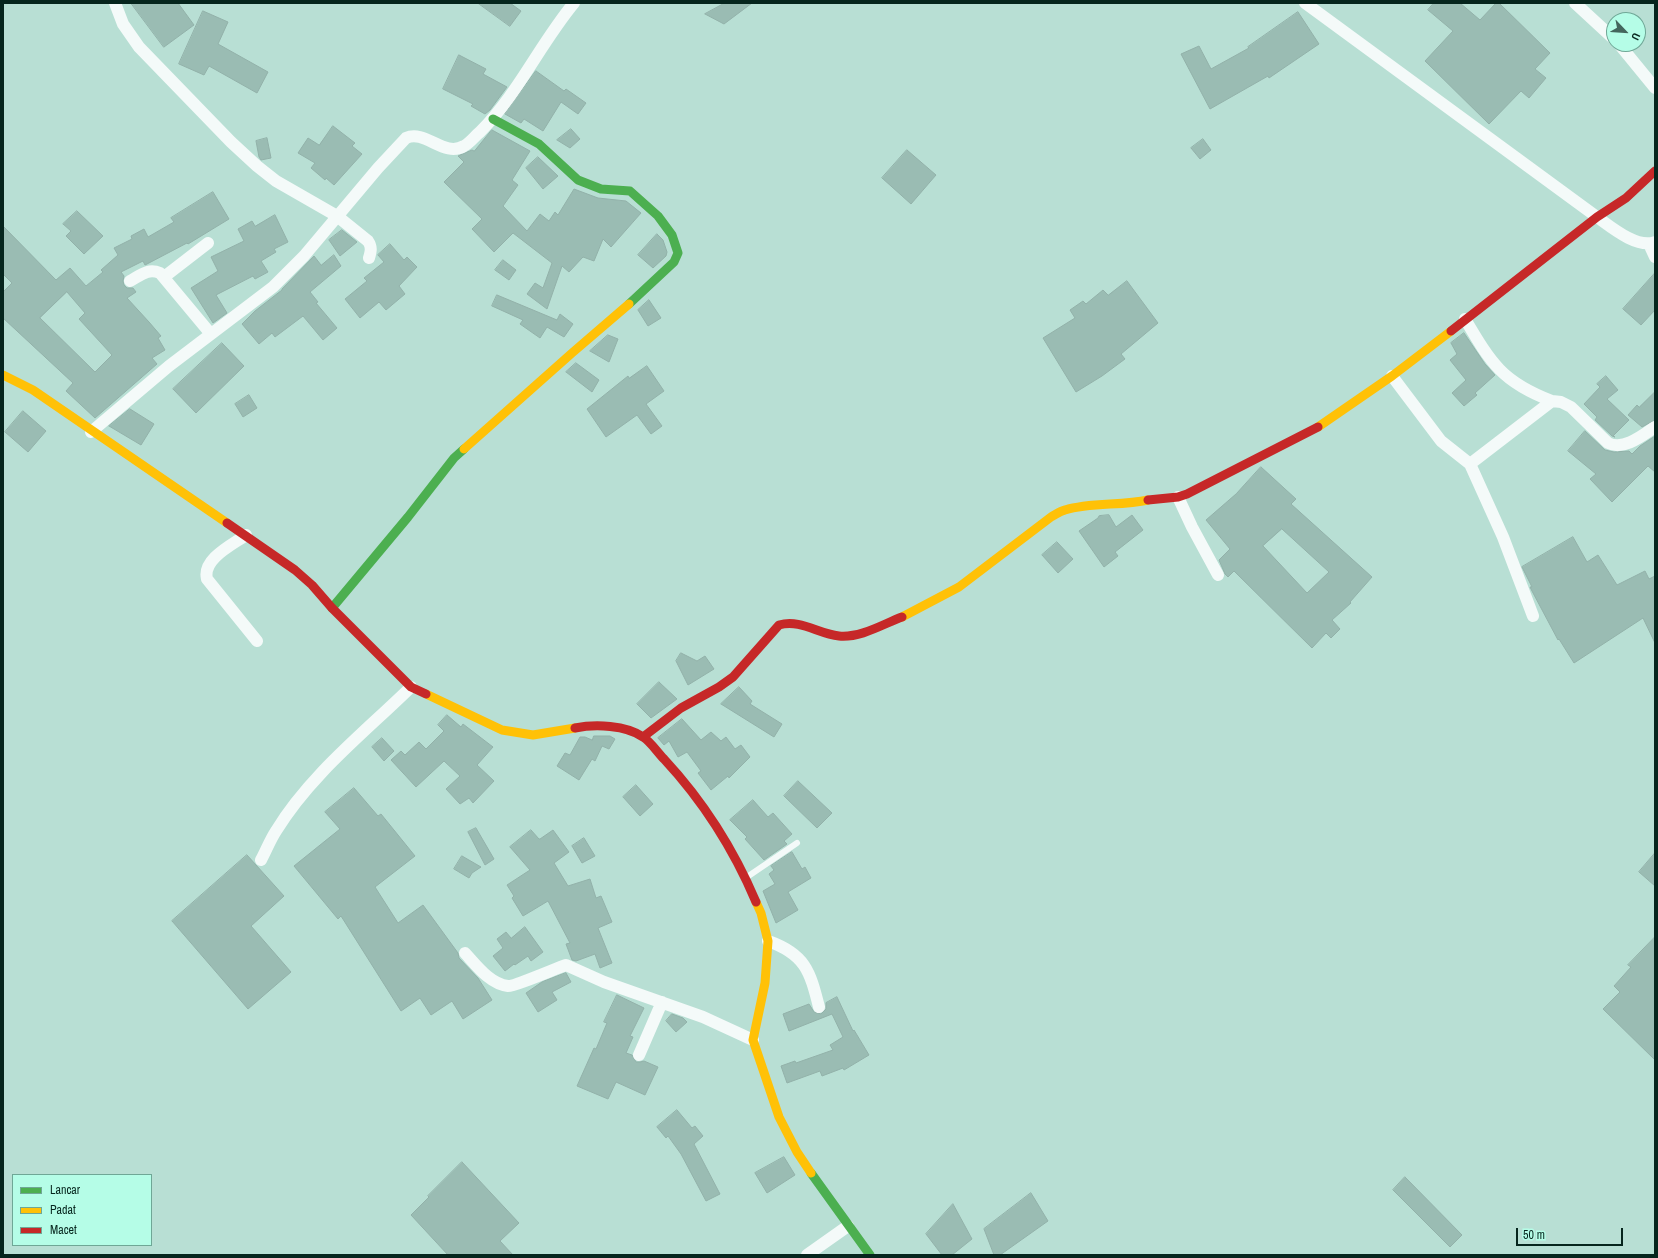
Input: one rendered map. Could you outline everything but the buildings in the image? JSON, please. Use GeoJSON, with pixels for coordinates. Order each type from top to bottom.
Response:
{"type":"FeatureCollection","features":[{"type":"Feature","properties":{"kind":"street"},"geometry":{"type":"LineString","coordinates":[[115,3],[123,24],[139,47],[231,142],[276,181],[337,216],[368,241],[371,246],[369,258]]}},
{"type":"Feature","properties":{"kind":"street"},"geometry":{"type":"LineString","coordinates":[[91,432],[210,333],[273,287],[304,256],[378,168],[406,138],[410,136],[418,136],[447,148],[456,149],[464,146],[493,119],[533,63],[564,15],[574,3]]}},
{"type":"Feature","properties":{"kind":"street"},"geometry":{"type":"LineString","coordinates":[[1305,3],[1624,236],[1638,242],[1652,243],[1655,257]]}},
{"type":"Feature","properties":{"kind":"street"},"geometry":{"type":"LineString","coordinates":[[1575,3],[1606,31]]}},
{"type":"Feature","properties":{"kind":"street"},"geometry":{"type":"LineString","coordinates":[[1626,52],[1655,88]]}},
{"type":"Feature","properties":{"kind":"street"},"geometry":{"type":"LineString","coordinates":[[332,608],[408,517],[454,458],[572,352],[638,297],[674,262],[678,253],[672,235],[658,216],[630,191],[601,189],[578,180],[539,144],[493,119]]}},
{"type":"Feature","properties":{"kind":"street"},"geometry":{"type":"LineString","coordinates":[[643,737],[682,708],[719,687],[733,677],[779,625],[786,623],[797,623],[838,636],[850,636],[867,631],[912,612],[959,587],[1050,517],[1064,510],[1080,507],[1134,503],[1156,498],[1178,497],[1187,494],[1251,460],[1308,433],[1392,376],[1597,217],[1626,198],[1655,171]]}},
{"type":"Feature","properties":{"kind":"street"},"geometry":{"type":"LineString","coordinates":[[164,277],[208,243]]}},
{"type":"Feature","properties":{"kind":"street"},"geometry":{"type":"LineString","coordinates":[[130,281],[148,271],[154,270],[160,273],[210,333]]}},
{"type":"Feature","properties":{"kind":"street"},"geometry":{"type":"LineString","coordinates":[[1465,319],[1493,364],[1505,376],[1518,386],[1552,401],[1560,402],[1571,407],[1608,443],[1614,446],[1628,443],[1655,426]]}},
{"type":"Feature","properties":{"kind":"street"},"geometry":{"type":"LineString","coordinates":[[3,375],[33,390],[91,432],[246,535],[295,570],[312,585],[332,608],[411,687],[502,730],[533,735],[579,727],[603,726],[618,727],[643,737],[689,788],[715,824],[746,878],[761,913],[768,941],[765,983],[753,1040],[779,1118],[797,1152],[870,1255]]}},
{"type":"Feature","properties":{"kind":"street"},"geometry":{"type":"LineString","coordinates":[[1392,376],[1441,441],[1470,464],[1503,537],[1533,616]]}},
{"type":"Feature","properties":{"kind":"street"},"geometry":{"type":"LineString","coordinates":[[1470,464],[1552,401]]}},
{"type":"Feature","properties":{"kind":"street"},"geometry":{"type":"LineString","coordinates":[[1178,497],[1192,527],[1218,575]]}},
{"type":"Feature","properties":{"kind":"street"},"geometry":{"type":"LineString","coordinates":[[246,535],[219,553],[207,568],[206,573],[207,579],[257,641]]}},
{"type":"Feature","properties":{"kind":"street"},"geometry":{"type":"LineString","coordinates":[[261,860],[275,831],[294,804],[331,762],[372,726],[411,687]]}},
{"type":"Feature","properties":{"kind":"street"},"geometry":{"type":"LineString","coordinates":[[768,941],[783,946],[801,960],[812,980],[820,1007]]}},
{"type":"Feature","properties":{"kind":"street"},"geometry":{"type":"LineString","coordinates":[[465,953],[489,978],[509,987],[566,965],[604,982],[703,1016],[753,1040]]}},
{"type":"Feature","properties":{"kind":"street"},"geometry":{"type":"LineString","coordinates":[[639,1055],[662,1002]]}},
{"type":"Feature","properties":{"kind":"street"},"geometry":{"type":"LineString","coordinates":[[807,1255],[848,1226]]}},
{"type":"Feature","properties":{"kind":"lane"},"geometry":{"type":"LineString","coordinates":[[746,878],[797,843]]}},
{"type":"Feature","properties":{"kind":"traffic: fast"},"geometry":{"type":"LineString","coordinates":[[493,119],[539,144],[578,180],[601,189],[630,191],[658,216],[672,235],[678,253],[674,262],[629,304]]}},
{"type":"Feature","properties":{"kind":"traffic: fast"},"geometry":{"type":"LineString","coordinates":[[332,608],[408,517],[454,458],[464,449]]}},
{"type":"Feature","properties":{"kind":"traffic: fast"},"geometry":{"type":"LineString","coordinates":[[811,1173],[870,1255]]}},
{"type":"Feature","properties":{"kind":"traffic: slow"},"geometry":{"type":"LineString","coordinates":[[464,449],[629,304]]}},
{"type":"Feature","properties":{"kind":"traffic: slow"},"geometry":{"type":"LineString","coordinates":[[1318,427],[1392,376],[1451,331]]}},
{"type":"Feature","properties":{"kind":"traffic: slow"},"geometry":{"type":"LineString","coordinates":[[3,375],[33,390],[227,523]]}},
{"type":"Feature","properties":{"kind":"traffic: slow"},"geometry":{"type":"LineString","coordinates":[[902,617],[959,587],[1061,511],[1085,506],[1148,500]]}},
{"type":"Feature","properties":{"kind":"traffic: slow"},"geometry":{"type":"LineString","coordinates":[[426,694],[502,730],[533,735],[575,728]]}},
{"type":"Feature","properties":{"kind":"traffic: slow"},"geometry":{"type":"LineString","coordinates":[[756,902],[761,913],[768,941],[765,983],[753,1040],[779,1117],[797,1152],[811,1173]]}},
{"type":"Feature","properties":{"kind":"traffic: jam"},"geometry":{"type":"LineString","coordinates":[[1451,331],[1597,217],[1626,198],[1655,171]]}},
{"type":"Feature","properties":{"kind":"traffic: jam"},"geometry":{"type":"LineString","coordinates":[[1148,500],[1178,497],[1187,494],[1318,427]]}},
{"type":"Feature","properties":{"kind":"traffic: jam"},"geometry":{"type":"LineString","coordinates":[[227,523],[295,570],[312,585],[332,608],[411,687],[426,694]]}},
{"type":"Feature","properties":{"kind":"traffic: jam"},"geometry":{"type":"LineString","coordinates":[[643,737],[681,708],[719,687],[733,677],[779,625],[802,625],[831,635],[847,636],[864,633],[902,617]]}},
{"type":"Feature","properties":{"kind":"traffic: jam"},"geometry":{"type":"LineString","coordinates":[[575,728],[610,726],[636,733],[649,742],[692,792],[704,809],[728,845],[756,902]]}}]}
